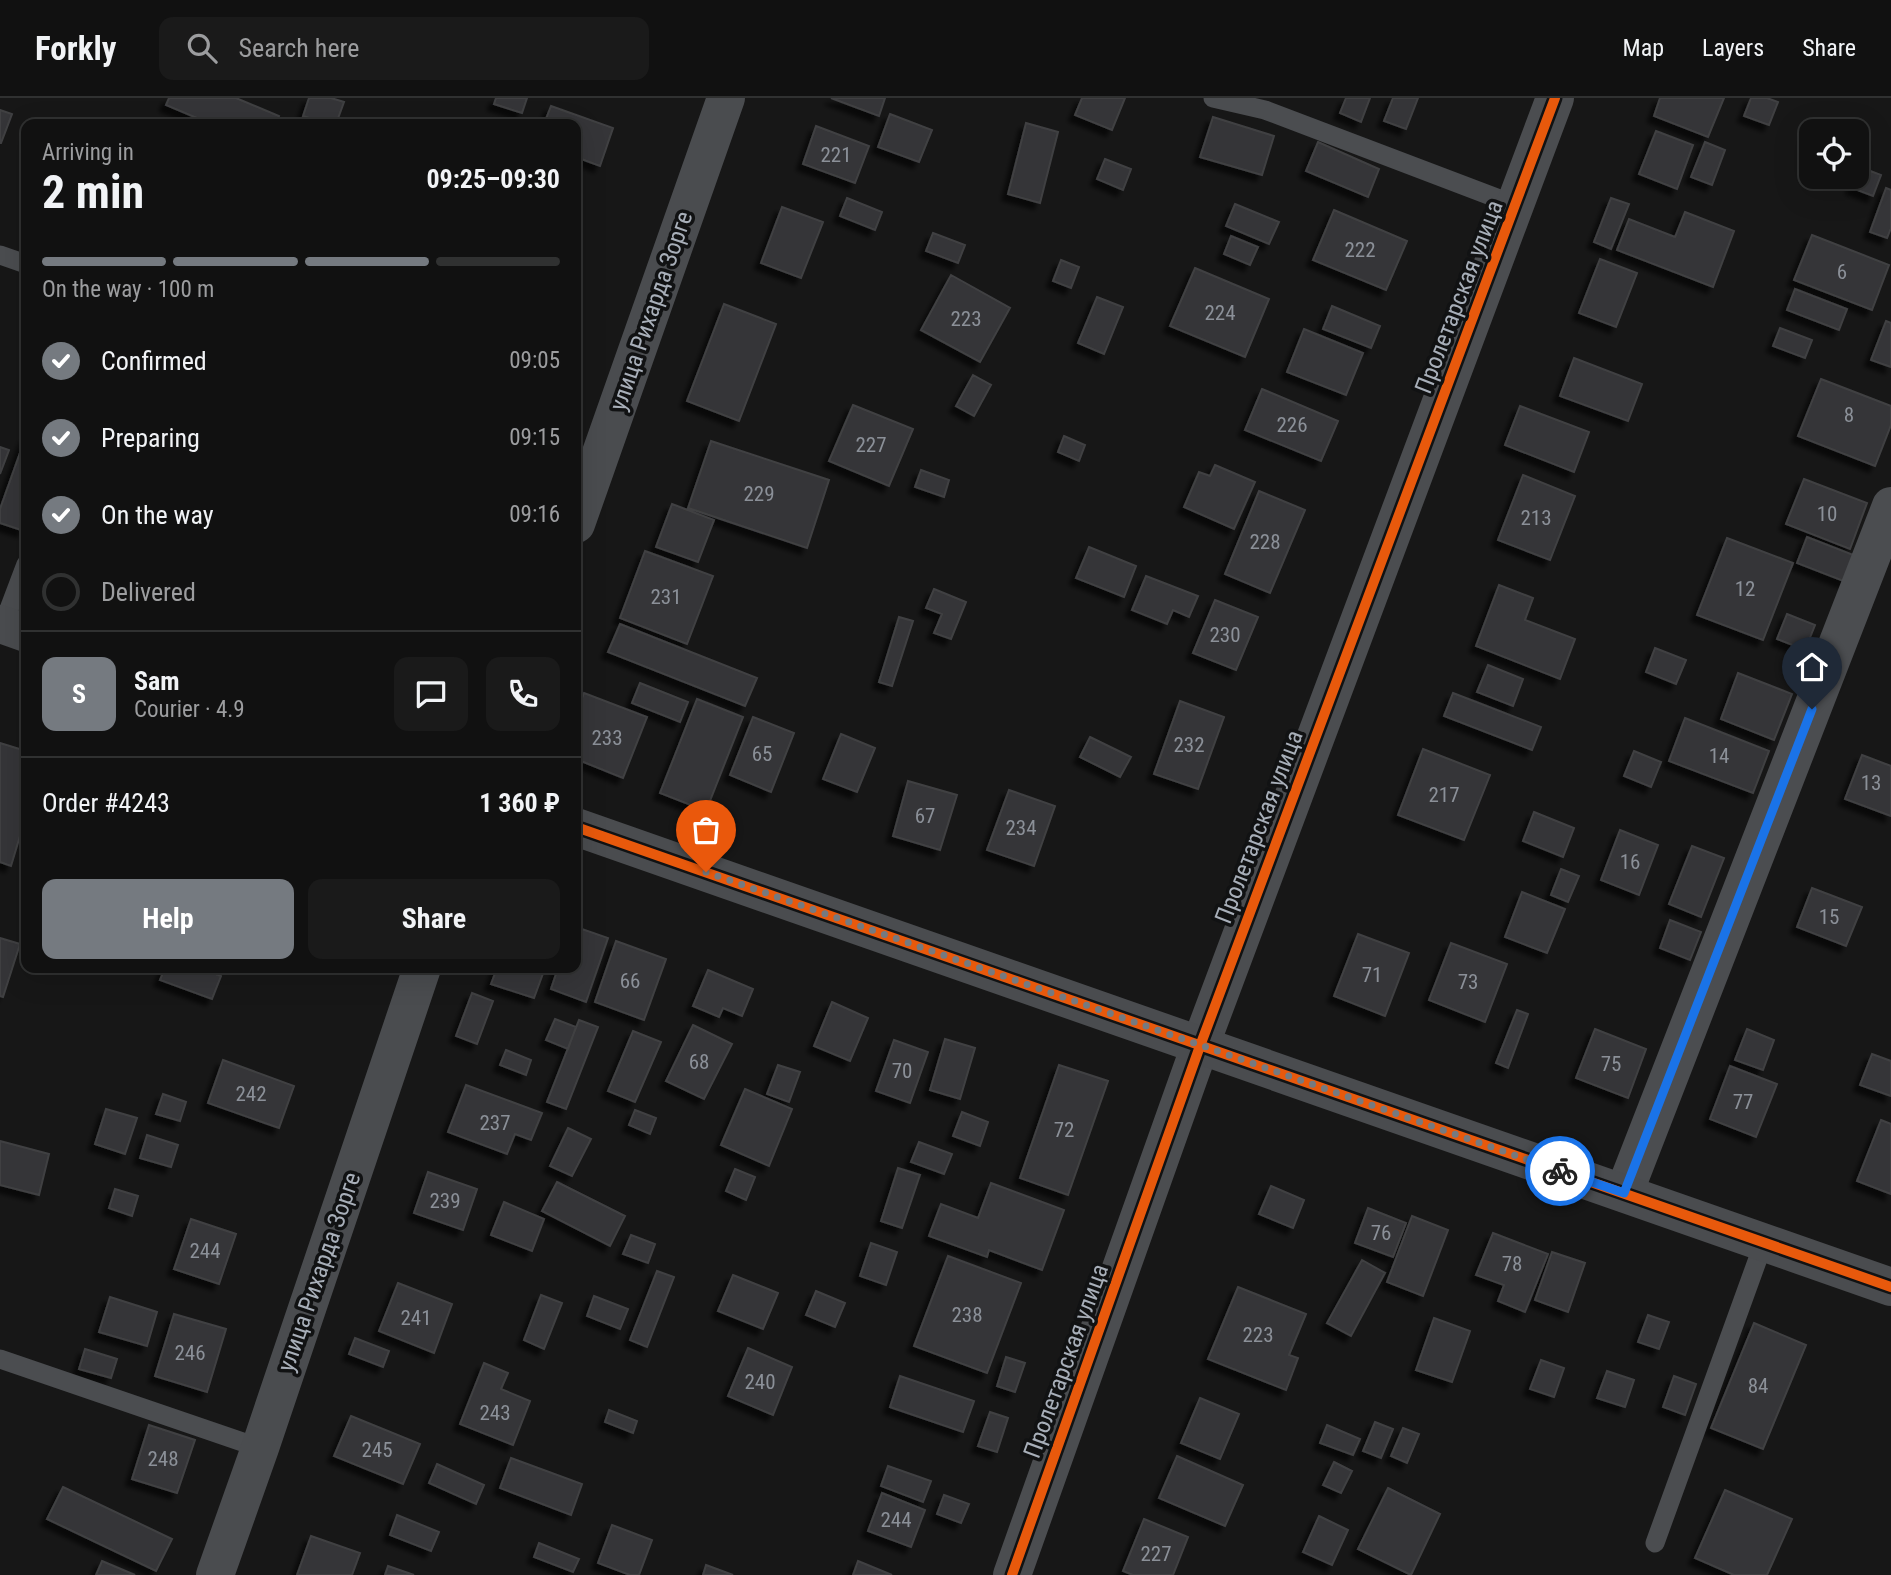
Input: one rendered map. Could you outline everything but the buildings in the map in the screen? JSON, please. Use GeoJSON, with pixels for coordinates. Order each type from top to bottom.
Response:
{"type":"FeatureCollection","features":[{"type":"Feature","properties":{"kind":"street","name":"улица Рихарда Зорге"},"geometry":{"type":"LineString","coordinates":[[581,510],[726,98]]}},
{"type":"Feature","properties":{"kind":"street","name":"Пролетарская улица"},"geometry":{"type":"LineString","coordinates":[[1012,1575],[1200,1046],[1555,98]]}},
{"type":"Feature","properties":{"kind":"street"},"geometry":{"type":"LineString","coordinates":[[1624,1193],[1891,506]]}},
{"type":"Feature","properties":{"kind":"street"},"geometry":{"type":"LineString","coordinates":[[581,829],[1891,1287]]}},
{"type":"Feature","properties":{"kind":"street","name":"улица Рихарда Зорге"},"geometry":{"type":"LineString","coordinates":[[215,1575],[420,973]]}},
{"type":"Feature","properties":{"kind":"lane"},"geometry":{"type":"LineString","coordinates":[[1213,98],[1265,110],[1515,205]]}},
{"type":"Feature","properties":{"kind":"lane"},"geometry":{"type":"LineString","coordinates":[[0,255],[21,262]]}},
{"type":"Feature","properties":{"kind":"lane"},"geometry":{"type":"LineString","coordinates":[[10,627],[21,584]]}},
{"type":"Feature","properties":{"kind":"lane"},"geometry":{"type":"LineString","coordinates":[[1654,1543],[1764,1242]]}},
{"type":"Feature","properties":{"kind":"lane"},"geometry":{"type":"LineString","coordinates":[[0,1359],[260,1448]]}},
{"type":"Feature","properties":{"kind":"cycle path"},"geometry":{"type":"LineString","coordinates":[[1012,1575],[1200,1046],[1555,98]]}},
{"type":"Feature","properties":{"kind":"cycle path"},"geometry":{"type":"LineString","coordinates":[[581,829],[1891,1287]]}},
{"type":"Feature","properties":{"kind":"way so far"},"geometry":{"type":"LineString","coordinates":[[706,872],[1560,1171]]}},
{"type":"Feature","properties":{"kind":"route"},"geometry":{"type":"LineString","coordinates":[[1560,1171],[1624,1193],[1812,709]]}}]}
